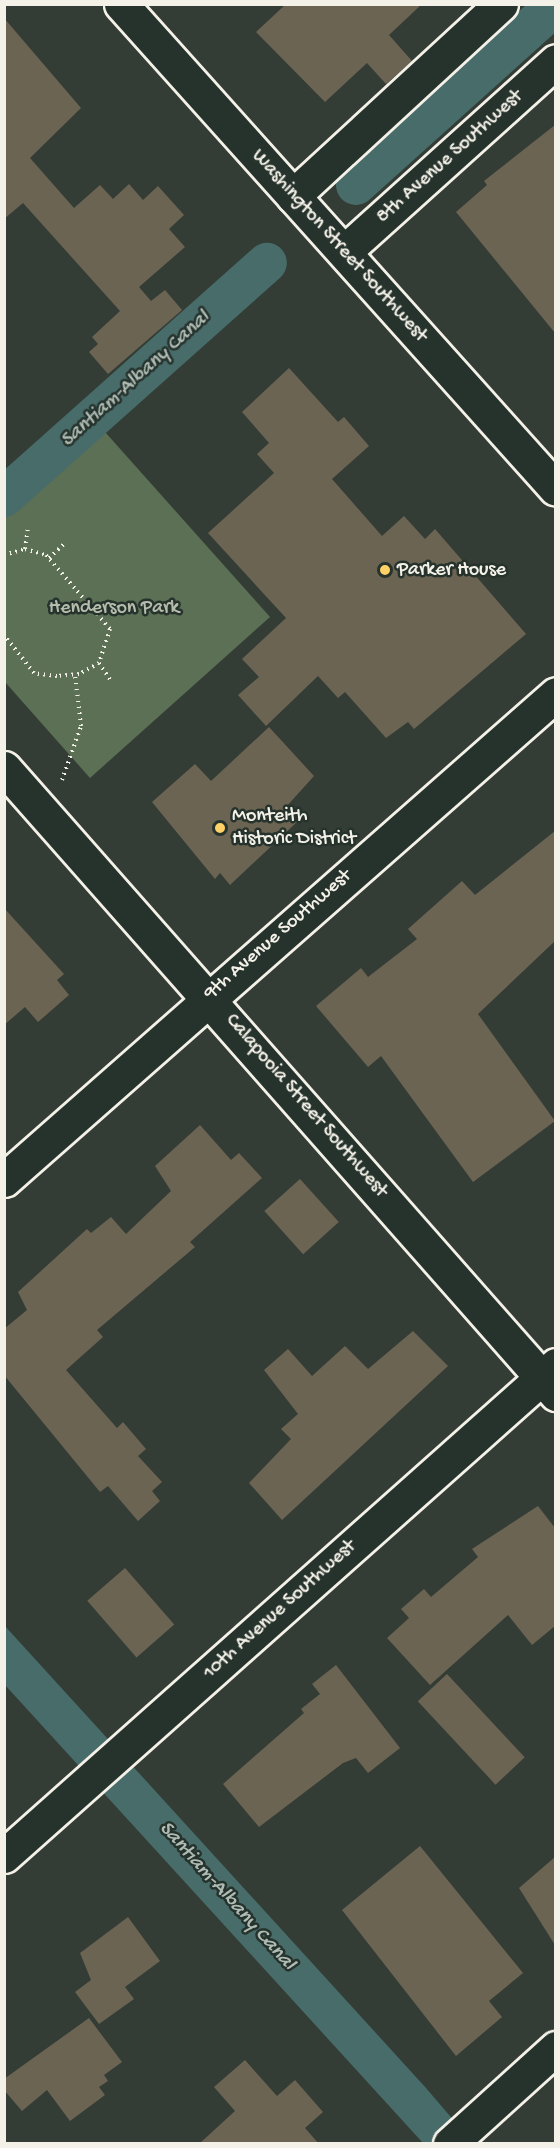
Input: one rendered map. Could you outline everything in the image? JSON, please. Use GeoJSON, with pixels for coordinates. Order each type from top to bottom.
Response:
{"type":"FeatureCollection","features":[{"type":"Feature","properties":{"kind":"street","name":"Washington Street Southwest"},"geometry":{"type":"LineString","coordinates":[[121,4],[555,489]]}},
{"type":"Feature","properties":{"kind":"street"},"geometry":{"type":"LineString","coordinates":[[293,196],[501,4]]}},
{"type":"Feature","properties":{"kind":"street","name":"8th Avenue Southwest"},"geometry":{"type":"LineString","coordinates":[[344,252],[555,61]]}},
{"type":"Feature","properties":{"kind":"street","name":"9th Avenue Southwest"},"geometry":{"type":"LineString","coordinates":[[4,1180],[209,994],[555,693]]}},
{"type":"Feature","properties":{"kind":"street","name":"Calapooia Street Southwest"},"geometry":{"type":"LineString","coordinates":[[4,768],[45,816],[209,994],[551,1379]]}},
{"type":"Feature","properties":{"kind":"street","name":"10th Avenue Southwest"},"geometry":{"type":"LineString","coordinates":[[4,1856],[123,1749],[551,1379]]}},
{"type":"Feature","properties":{"kind":"street"},"geometry":{"type":"LineString","coordinates":[[457,2137],[555,2048]]}},
{"type":"Feature","properties":{"kind":"path"},"geometry":{"type":"LineString","coordinates":[[25,549],[28,528]]}},
{"type":"Feature","properties":{"kind":"path"},"geometry":{"type":"LineString","coordinates":[[49,558],[65,543]]}},
{"type":"Feature","properties":{"kind":"path"},"geometry":{"type":"LineString","coordinates":[[4,555],[25,549],[49,558],[110,629],[99,663],[75,675],[34,673],[4,635]]}},
{"type":"Feature","properties":{"kind":"path"},"geometry":{"type":"LineString","coordinates":[[99,663],[112,682]]}},
{"type":"Feature","properties":{"kind":"path"},"geometry":{"type":"LineString","coordinates":[[45,816],[78,744],[75,675]]}},
{"type":"Feature","properties":{"kind":"green space","name":"Henderson Park"},"geometry":{"type":"Polygon","coordinates":[[[97,423],[270,617],[90,778],[5,682],[4,505],[97,423]]]}},
{"type":"Feature","properties":{"kind":"water"},"geometry":{"type":"Polygon","coordinates":[[[4,1625],[426,2088],[473,2143],[423,2143],[5,1685],[4,1625]]]}},
{"type":"Feature","properties":{"kind":"building"},"geometry":{"type":"Polygon","coordinates":[[[286,4],[422,4],[389,35],[412,61],[386,84],[367,63],[325,102],[256,32],[286,4]]]}},
{"type":"Feature","properties":{"kind":"building"},"geometry":{"type":"Polygon","coordinates":[[[4,18],[81,108],[30,158],[74,208],[100,185],[113,199],[129,184],[143,200],[158,186],[184,215],[169,229],[185,247],[139,287],[151,301],[165,290],[182,310],[108,374],[89,352],[98,344],[92,337],[120,311],[23,203],[4,219],[4,18]]]}},
{"type":"Feature","properties":{"kind":"building"},"geometry":{"type":"Polygon","coordinates":[[[555,125],[555,333],[456,212],[487,185],[484,181],[555,125]]]}},
{"type":"Feature","properties":{"kind":"building"},"geometry":{"type":"Polygon","coordinates":[[[289,368],[338,422],[344,417],[369,446],[332,479],[382,536],[404,516],[425,539],[435,529],[526,634],[414,729],[408,722],[386,738],[345,692],[338,698],[318,676],[266,726],[238,695],[259,677],[242,659],[286,618],[208,533],[274,473],[257,454],[269,443],[242,412],[289,368]]]}},
{"type":"Feature","properties":{"kind":"building"},"geometry":{"type":"Polygon","coordinates":[[[269,727],[314,776],[286,807],[298,821],[230,885],[220,873],[215,879],[152,802],[195,764],[211,781],[269,727]]]}},
{"type":"Feature","properties":{"kind":"building"},"geometry":{"type":"Polygon","coordinates":[[[555,831],[555,941],[478,1014],[555,1121],[473,1182],[381,1056],[368,1067],[316,1006],[361,968],[368,977],[417,939],[408,929],[462,881],[475,895],[555,831]]]}},
{"type":"Feature","properties":{"kind":"building"},"geometry":{"type":"Polygon","coordinates":[[[4,908],[64,974],[57,980],[69,995],[38,1022],[25,1007],[4,1025],[4,908]]]}},
{"type":"Feature","properties":{"kind":"building"},"geometry":{"type":"Polygon","coordinates":[[[200,1125],[231,1160],[239,1153],[262,1178],[190,1242],[195,1247],[97,1330],[103,1337],[66,1370],[117,1428],[123,1422],[146,1449],[138,1456],[162,1482],[152,1491],[160,1501],[138,1521],[108,1486],[100,1492],[4,1375],[4,1329],[27,1310],[18,1292],[87,1229],[91,1233],[111,1217],[126,1234],[171,1191],[155,1166],[200,1125]]]}},
{"type":"Feature","properties":{"kind":"building"},"geometry":{"type":"Polygon","coordinates":[[[300,1179],[339,1222],[303,1254],[264,1211],[300,1179]]]}},
{"type":"Feature","properties":{"kind":"building"},"geometry":{"type":"Polygon","coordinates":[[[413,1331],[448,1366],[282,1520],[249,1483],[291,1439],[281,1429],[298,1414],[264,1370],[288,1349],[312,1376],[345,1346],[368,1369],[413,1331]]]}},
{"type":"Feature","properties":{"kind":"building"},"geometry":{"type":"Polygon","coordinates":[[[538,1506],[555,1528],[555,1626],[532,1645],[508,1615],[430,1685],[387,1638],[409,1618],[401,1609],[424,1589],[431,1597],[478,1557],[472,1549],[538,1506]]]}},
{"type":"Feature","properties":{"kind":"building"},"geometry":{"type":"Polygon","coordinates":[[[125,1568],[174,1625],[136,1657],[87,1601],[125,1568]]]}},
{"type":"Feature","properties":{"kind":"building"},"geometry":{"type":"Polygon","coordinates":[[[336,1665],[400,1748],[368,1773],[356,1758],[343,1763],[259,1827],[223,1784],[304,1713],[301,1709],[320,1694],[312,1684],[336,1665]]]}},
{"type":"Feature","properties":{"kind":"building"},"geometry":{"type":"Polygon","coordinates":[[[447,1674],[525,1757],[495,1785],[418,1701],[447,1674]]]}},
{"type":"Feature","properties":{"kind":"building"},"geometry":{"type":"Polygon","coordinates":[[[420,1846],[523,1973],[489,2001],[502,2017],[456,2056],[342,1910],[420,1846]]]}},
{"type":"Feature","properties":{"kind":"building"},"geometry":{"type":"Polygon","coordinates":[[[555,1857],[555,1945],[519,1888],[555,1857]]]}},
{"type":"Feature","properties":{"kind":"building"},"geometry":{"type":"Polygon","coordinates":[[[128,1917],[160,1961],[125,1987],[134,1999],[99,2024],[75,1992],[91,1980],[80,1953],[128,1917]]]}},
{"type":"Feature","properties":{"kind":"building"},"geometry":{"type":"Polygon","coordinates":[[[89,2018],[122,2062],[104,2075],[108,2081],[99,2087],[105,2095],[70,2121],[47,2090],[22,2111],[4,2090],[4,2079],[89,2018]]]}},
{"type":"Feature","properties":{"kind":"building"},"geometry":{"type":"Polygon","coordinates":[[[245,2060],[277,2096],[295,2080],[323,2112],[305,2128],[319,2144],[199,2144],[235,2111],[214,2087],[245,2060]]]}},
{"type":"Feature","properties":{"kind":"waterway","name":"Santiam-Albany Canal"},"geometry":{"type":"LineString","coordinates":[[356,185],[556,5]]}},
{"type":"Feature","properties":{"kind":"waterway","name":"Santiam-Albany Canal"},"geometry":{"type":"LineString","coordinates":[[4,497],[267,263]]}},
{"type":"Feature","properties":{"kind":"place","name":"Parker House"},"geometry":{"type":"Point","coordinates":[385,570]}},
{"type":"Feature","properties":{"kind":"place","name":"Monteith Historic District"},"geometry":{"type":"Point","coordinates":[220,828]}}]}
